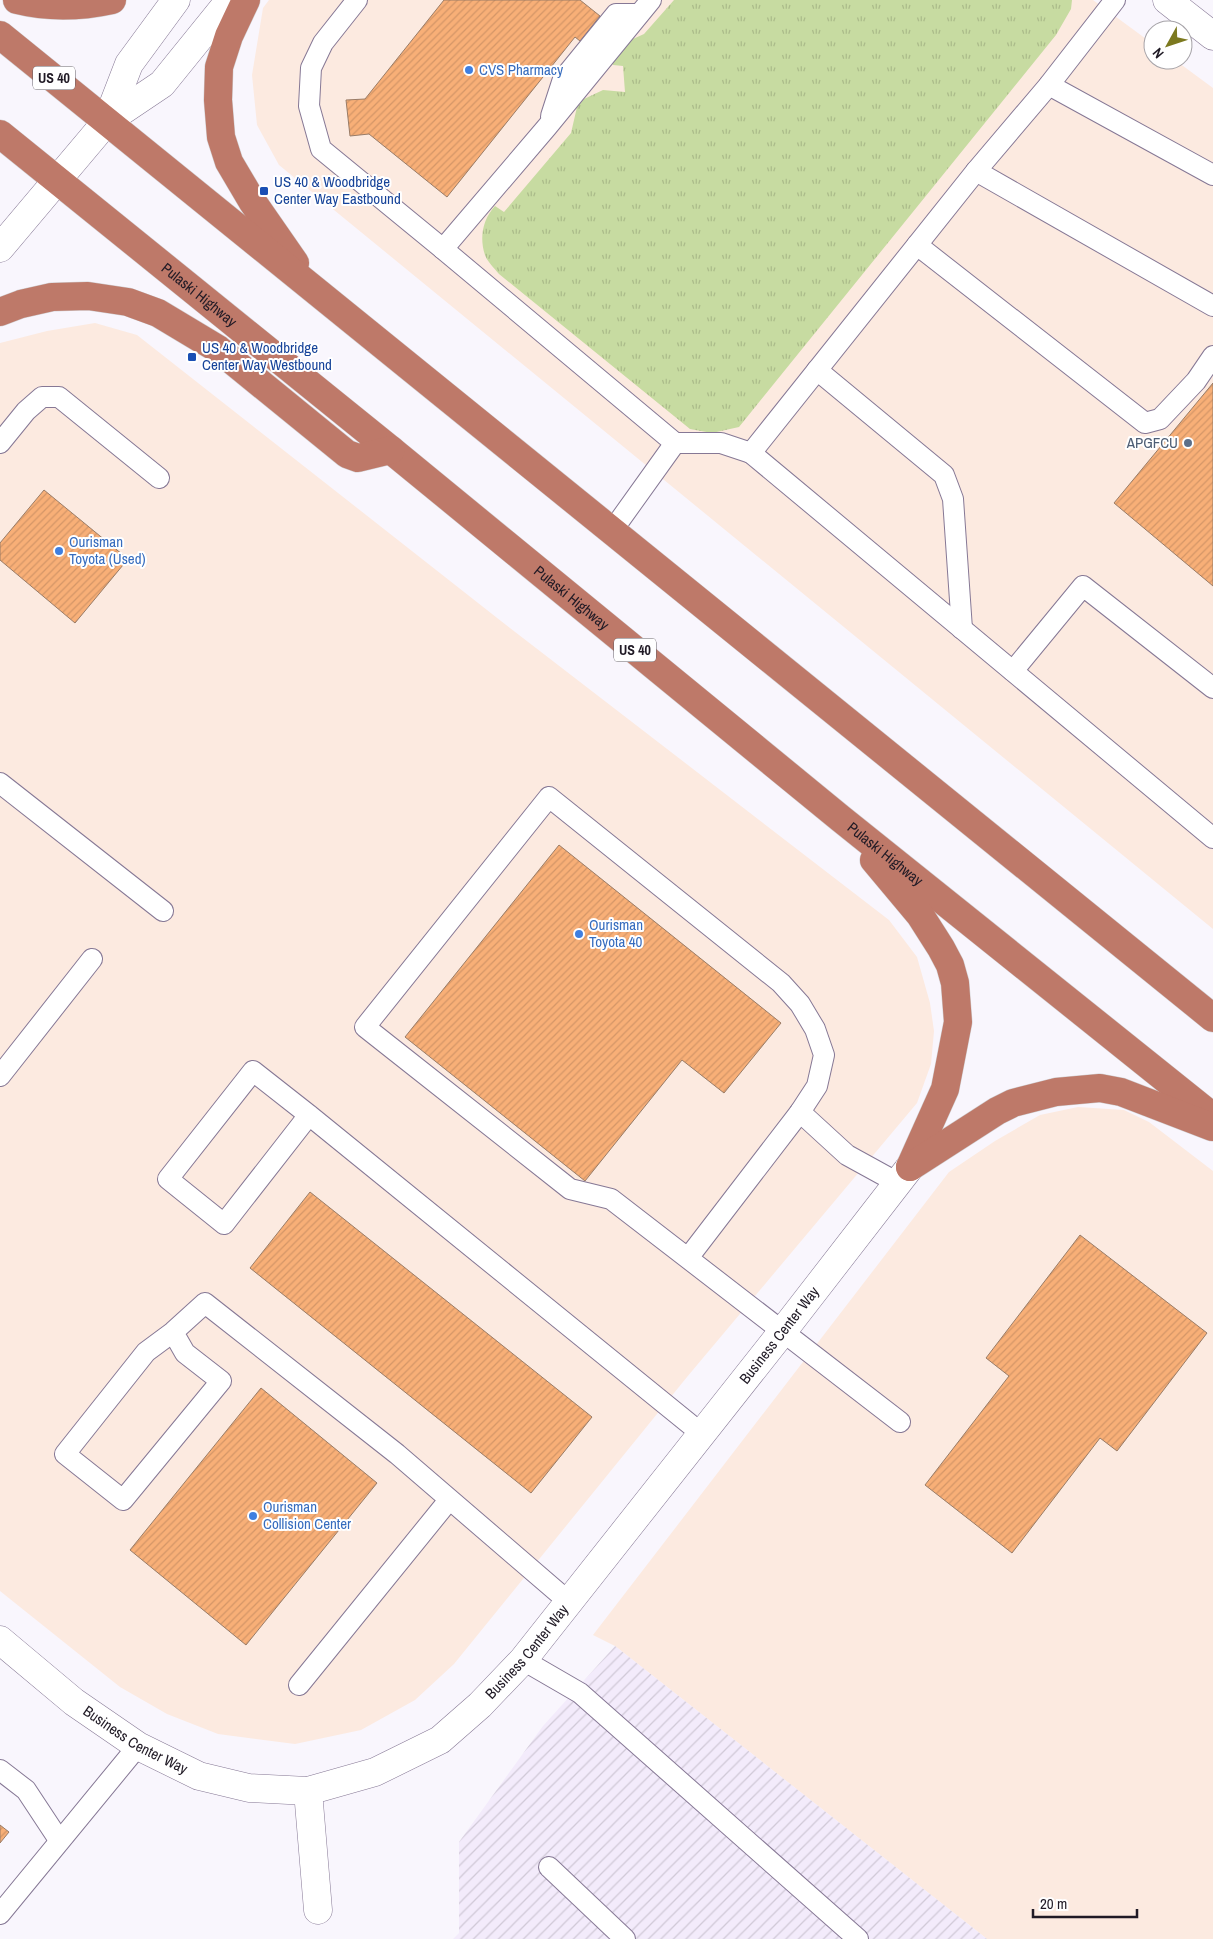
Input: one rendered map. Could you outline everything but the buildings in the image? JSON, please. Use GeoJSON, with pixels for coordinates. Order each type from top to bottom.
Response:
{"type":"FeatureCollection","features":[{"type":"Feature","properties":{"kind":"highway"},"geometry":{"type":"LineString","coordinates":[[17,0],[39,5],[80,6],[112,0]]}},
{"type":"Feature","properties":{"kind":"highway"},"geometry":{"type":"LineString","coordinates":[[246,0],[228,36],[219,68],[218,100],[221,137],[229,162],[252,201],[313,289]]}},
{"type":"Feature","properties":{"kind":"highway","name":"US 40"},"geometry":{"type":"LineString","coordinates":[[0,35],[1213,1018]]}},
{"type":"Feature","properties":{"kind":"highway","name":"Pulaski Highway"},"geometry":{"type":"LineString","coordinates":[[0,134],[391,450],[840,818],[1213,1117]]}},
{"type":"Feature","properties":{"kind":"highway"},"geometry":{"type":"LineString","coordinates":[[0,312],[21,304],[52,297],[88,296],[128,302],[158,313],[218,349],[346,454],[358,458],[391,450]]}},
{"type":"Feature","properties":{"kind":"highway"},"geometry":{"type":"LineString","coordinates":[[840,818],[920,915],[950,965],[955,983],[958,1022],[945,1090],[904,1175]]}},
{"type":"Feature","properties":{"kind":"highway"},"geometry":{"type":"LineString","coordinates":[[1154,970],[1213,996]]}},
{"type":"Feature","properties":{"kind":"highway"},"geometry":{"type":"LineString","coordinates":[[904,1175],[1005,1107],[1056,1092],[1100,1088],[1121,1092],[1213,1127]]}},
{"type":"Feature","properties":{"kind":"street"},"geometry":{"type":"LineString","coordinates":[[107,121],[129,64],[176,0]]}},
{"type":"Feature","properties":{"kind":"street"},"geometry":{"type":"LineString","coordinates":[[0,248],[107,121],[162,84],[230,0]]}},
{"type":"Feature","properties":{"kind":"street"},"geometry":{"type":"LineString","coordinates":[[1168,0],[1213,36]]}},
{"type":"Feature","properties":{"kind":"street","name":"Business Center Way"},"geometry":{"type":"LineString","coordinates":[[0,1640],[74,1702],[138,1746],[199,1776],[248,1788],[308,1790],[375,1772],[440,1740],[480,1704],[523,1660],[904,1175]]}},
{"type":"Feature","properties":{"kind":"street"},"geometry":{"type":"LineString","coordinates":[[308,1790],[318,1910]]}},
{"type":"Feature","properties":{"kind":"lane"},"geometry":{"type":"LineString","coordinates":[[357,0],[323,43],[311,68],[308,106],[321,149],[675,443],[721,443],[751,453],[1213,838]]}},
{"type":"Feature","properties":{"kind":"lane"},"geometry":{"type":"LineString","coordinates":[[443,249],[547,128],[645,7],[621,0]]}},
{"type":"Feature","properties":{"kind":"lane"},"geometry":{"type":"LineString","coordinates":[[751,453],[1115,0]]}},
{"type":"Feature","properties":{"kind":"lane"},"geometry":{"type":"LineString","coordinates":[[1049,84],[1213,175]]}},
{"type":"Feature","properties":{"kind":"lane"},"geometry":{"type":"LineString","coordinates":[[976,171],[1213,306]]}},
{"type":"Feature","properties":{"kind":"lane"},"geometry":{"type":"LineString","coordinates":[[917,245],[1145,423],[1160,419],[1196,381],[1213,356]]}},
{"type":"Feature","properties":{"kind":"lane"},"geometry":{"type":"LineString","coordinates":[[817,370],[944,475],[952,500],[962,629]]}},
{"type":"Feature","properties":{"kind":"lane"},"geometry":{"type":"LineString","coordinates":[[0,443],[26,411],[42,397],[59,397],[158,478]]}},
{"type":"Feature","properties":{"kind":"lane"},"geometry":{"type":"LineString","coordinates":[[612,531],[675,443]]}},
{"type":"Feature","properties":{"kind":"lane"},"geometry":{"type":"LineString","coordinates":[[1013,671],[1083,586],[1213,688]]}},
{"type":"Feature","properties":{"kind":"lane"},"geometry":{"type":"LineString","coordinates":[[0,782],[163,911]]}},
{"type":"Feature","properties":{"kind":"lane"},"geometry":{"type":"LineString","coordinates":[[688,1258],[800,1112],[817,1086],[824,1055],[815,1028],[800,1004],[781,983],[549,797],[365,1027],[570,1189],[611,1199],[900,1422]]}},
{"type":"Feature","properties":{"kind":"lane"},"geometry":{"type":"LineString","coordinates":[[0,1076],[92,959]]}},
{"type":"Feature","properties":{"kind":"lane"},"geometry":{"type":"LineString","coordinates":[[309,1116],[224,1224],[168,1179],[253,1071],[309,1116],[702,1434]]}},
{"type":"Feature","properties":{"kind":"lane"},"geometry":{"type":"LineString","coordinates":[[800,1112],[847,1155],[904,1175]]}},
{"type":"Feature","properties":{"kind":"lane"},"geometry":{"type":"LineString","coordinates":[[173,1332],[185,1353],[221,1381],[123,1500],[64,1454],[146,1352],[173,1332],[205,1303],[397,1454],[569,1602]]}},
{"type":"Feature","properties":{"kind":"lane"},"geometry":{"type":"LineString","coordinates":[[299,1685],[449,1500]]}},
{"type":"Feature","properties":{"kind":"lane"},"geometry":{"type":"LineString","coordinates":[[523,1660],[580,1693],[856,1938]]}},
{"type":"Feature","properties":{"kind":"lane"},"geometry":{"type":"LineString","coordinates":[[0,1914],[138,1746]]}},
{"type":"Feature","properties":{"kind":"lane"},"geometry":{"type":"LineString","coordinates":[[0,1770],[26,1790],[59,1840]]}},
{"type":"Feature","properties":{"kind":"lane"},"geometry":{"type":"LineString","coordinates":[[549,1867],[625,1939]]}},
{"type":"Feature","properties":{"kind":"shaded area"},"geometry":{"type":"Polygon","coordinates":[[[269,0],[1093,0],[1143,37],[1143,70],[1189,70],[1213,88],[1213,929],[279,165],[257,125],[252,75],[263,8],[269,0]]]}},
{"type":"Feature","properties":{"kind":"shaded area"},"geometry":{"type":"Polygon","coordinates":[[[95,323],[137,335],[501,621],[889,920],[917,957],[930,1003],[934,1031],[931,1064],[917,1103],[687,1377],[454,1664],[415,1700],[361,1730],[295,1744],[218,1734],[167,1714],[120,1687],[0,1591],[0,343],[47,331],[95,323]]]}},
{"type":"Feature","properties":{"kind":"shaded area"},"geometry":{"type":"Polygon","coordinates":[[[1078,1107],[1124,1110],[1149,1122],[1213,1171],[1213,1939],[987,1939],[615,1646],[593,1635],[949,1172],[995,1141],[1040,1115],[1078,1107]]]}},
{"type":"Feature","properties":{"kind":"shaded area"},"geometry":{"type":"Polygon","coordinates":[[[615,1646],[987,1939],[453,1939],[459,1933],[459,1842],[543,1726],[615,1646]]]}},
{"type":"Feature","properties":{"kind":"green space"},"geometry":{"type":"Polygon","coordinates":[[[674,0],[1072,0],[1071,9],[1056,35],[739,427],[712,433],[690,429],[499,274],[486,257],[482,242],[485,222],[491,211],[495,206],[504,212],[571,133],[577,107],[584,99],[603,90],[625,92],[623,66],[613,65],[611,61],[624,43],[644,34],[674,0]]]}},
{"type":"Feature","properties":{"kind":"place","name":"CVS Pharmacy"},"geometry":{"type":"Point","coordinates":[469,70]}},
{"type":"Feature","properties":{"kind":"place","name":"US 40 & Woodbridge Center Way Eastbound"},"geometry":{"type":"Point","coordinates":[264,191]}},
{"type":"Feature","properties":{"kind":"place","name":"US 40 & Woodbridge Center Way Westbound"},"geometry":{"type":"Point","coordinates":[192,357]}},
{"type":"Feature","properties":{"kind":"place","name":"APGFCU"},"geometry":{"type":"Point","coordinates":[1188,443]}},
{"type":"Feature","properties":{"kind":"place","name":"Ourisman Toyota (Used)"},"geometry":{"type":"Point","coordinates":[59,551]}},
{"type":"Feature","properties":{"kind":"place","name":"Ourisman Toyota 40"},"geometry":{"type":"Point","coordinates":[579,934]}},
{"type":"Feature","properties":{"kind":"place","name":"Ourisman Collision Center"},"geometry":{"type":"Point","coordinates":[253,1516]}}]}
